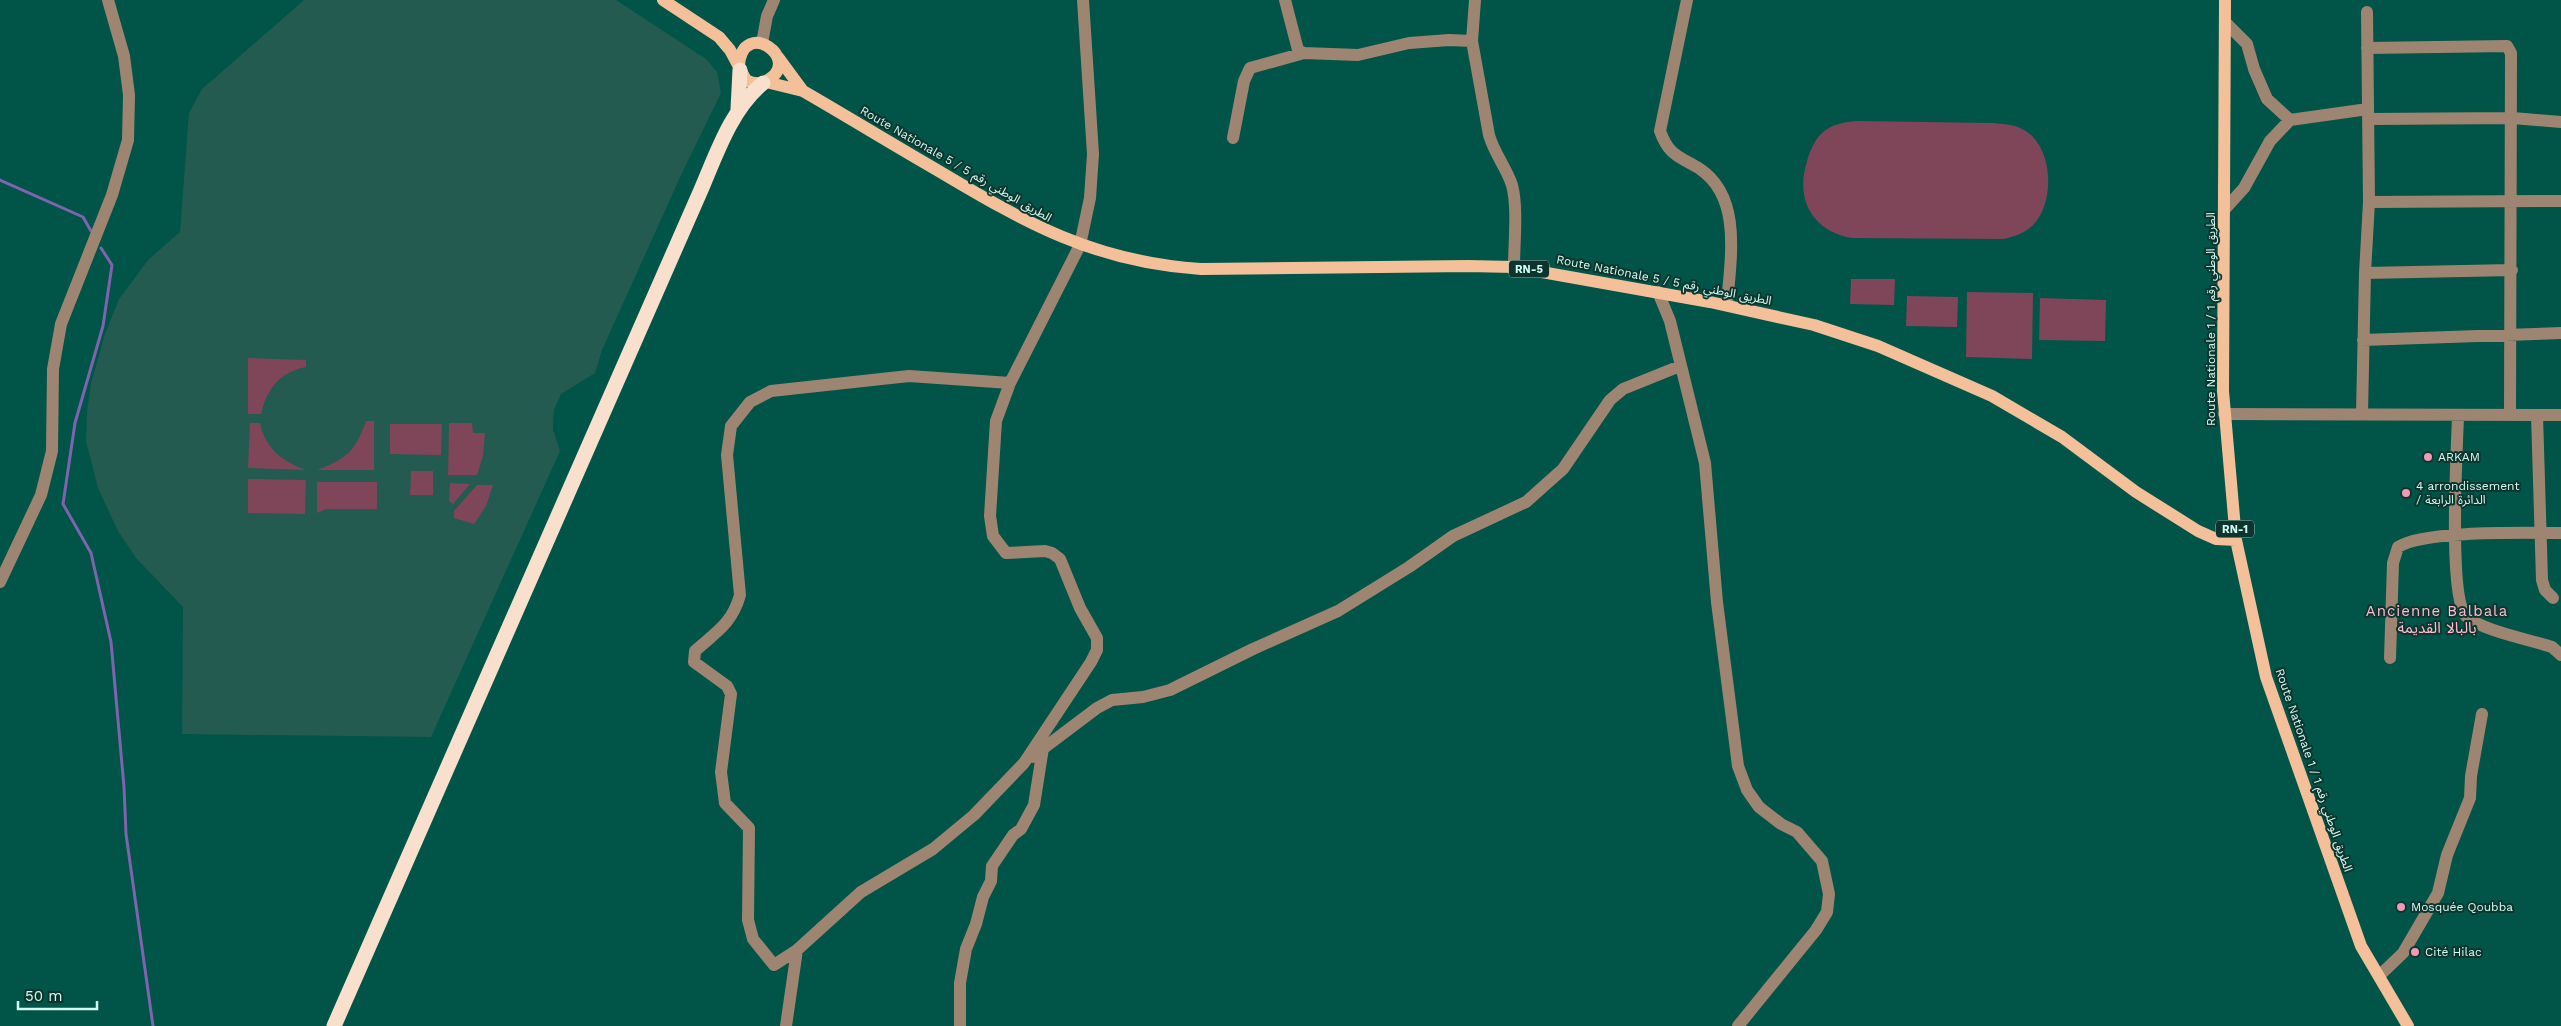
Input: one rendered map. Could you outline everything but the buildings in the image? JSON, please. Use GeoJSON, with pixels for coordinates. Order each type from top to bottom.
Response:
{"type":"FeatureCollection","features":[{"type":"Feature","properties":{"kind":"highway"},"geometry":{"type":"LineString","coordinates":[[738,109],[739,68]]}},
{"type":"Feature","properties":{"kind":"highway"},"geometry":{"type":"LineString","coordinates":[[334,1026],[492,661],[738,109],[765,82]]}},
{"type":"Feature","properties":{"kind":"main road"},"geometry":{"type":"LineString","coordinates":[[663,0],[719,38],[739,68],[752,82],[765,82],[777,71],[778,56],[772,48],[719,38]]}},
{"type":"Feature","properties":{"kind":"main road","name":"Route Nationale 1 / الطريق الوطني رقم 1"},"geometry":{"type":"LineString","coordinates":[[2226,0],[2224,414],[2236,540],[2266,677],[2361,946],[2408,1026]]}},
{"type":"Feature","properties":{"kind":"main road"},"geometry":{"type":"LineString","coordinates":[[739,68],[742,52],[758,44]]}},
{"type":"Feature","properties":{"kind":"main road","name":"RN-5"},"geometry":{"type":"LineString","coordinates":[[778,56],[803,91]]}},
{"type":"Feature","properties":{"kind":"main road","name":"RN-5"},"geometry":{"type":"LineString","coordinates":[[765,82],[803,91]]}},
{"type":"Feature","properties":{"kind":"main road","name":"Route Nationale 5 / الطريق الوطني رقم 5"},"geometry":{"type":"LineString","coordinates":[[803,91],[1009,213],[1080,245],[1139,262],[1201,269],[1468,266],[1514,268],[1727,305],[1846,334],[1968,385],[2016,409],[2062,437],[2136,492],[2198,531],[2216,539],[2236,540]]}},
{"type":"Feature","properties":{"kind":"street"},"geometry":{"type":"LineString","coordinates":[[0,582],[41,495],[52,451],[53,370],[61,324],[112,194],[128,140],[129,95],[124,56],[108,0]]}},
{"type":"Feature","properties":{"kind":"street"},"geometry":{"type":"LineString","coordinates":[[758,44],[774,0]]}},
{"type":"Feature","properties":{"kind":"street"},"geometry":{"type":"LineString","coordinates":[[1024,763],[1097,650],[1096,638],[1080,608],[1060,559],[1052,553],[1045,551],[1006,553],[993,536],[990,516],[992,445],[996,421],[1010,383],[1080,245],[1090,198],[1093,154],[1083,0]]}},
{"type":"Feature","properties":{"kind":"street"},"geometry":{"type":"LineString","coordinates":[[1285,0],[1294,41],[1298,50],[1304,53]]}},
{"type":"Feature","properties":{"kind":"street"},"geometry":{"type":"LineString","coordinates":[[1475,0],[1472,42],[1492,146],[1512,185],[1514,268]]}},
{"type":"Feature","properties":{"kind":"street"},"geometry":{"type":"LineString","coordinates":[[1687,0],[1660,131],[1666,147],[1680,159],[1713,180],[1724,199],[1730,220],[1731,245],[1727,305]]}},
{"type":"Feature","properties":{"kind":"street"},"geometry":{"type":"LineString","coordinates":[[2362,413],[2365,273],[2369,202],[2367,12]]}},
{"type":"Feature","properties":{"kind":"street"},"geometry":{"type":"LineString","coordinates":[[2225,22],[2247,44],[2256,76],[2267,99],[2290,120]]}},
{"type":"Feature","properties":{"kind":"street"},"geometry":{"type":"LineString","coordinates":[[1233,138],[1244,81],[1250,68],[1304,53],[1358,55],[1409,43],[1450,40],[1472,42]]}},
{"type":"Feature","properties":{"kind":"street"},"geometry":{"type":"LineString","coordinates":[[2367,48],[2506,46],[2511,53],[2513,118],[2510,415]]}},
{"type":"Feature","properties":{"kind":"street"},"geometry":{"type":"LineString","coordinates":[[2224,210],[2244,188],[2270,141],[2290,120],[2368,114],[2513,118],[2561,122]]}},
{"type":"Feature","properties":{"kind":"street"},"geometry":{"type":"LineString","coordinates":[[2369,202],[2561,200]]}},
{"type":"Feature","properties":{"kind":"street"},"geometry":{"type":"LineString","coordinates":[[2365,273],[2512,270]]}},
{"type":"Feature","properties":{"kind":"street"},"geometry":{"type":"LineString","coordinates":[[1658,292],[1670,321],[1706,463],[1717,602],[1738,766],[1746,790],[1759,807],[1781,824],[1797,832],[1822,861],[1829,894],[1827,912],[1816,930],[1738,1026]]}},
{"type":"Feature","properties":{"kind":"street"},"geometry":{"type":"LineString","coordinates":[[2363,340],[2561,333]]}},
{"type":"Feature","properties":{"kind":"street"},"geometry":{"type":"LineString","coordinates":[[1010,383],[909,376],[771,391],[750,402],[731,426],[727,455],[740,595],[735,612],[726,624],[695,651],[694,662],[727,686],[731,694],[721,772],[725,803],[749,828],[748,920],[753,940],[774,965],[797,950],[861,892],[933,849],[974,815],[1024,763],[1097,708],[1112,700],[1143,697],[1170,690],[1253,649],[1338,611],[1410,567],[1453,536],[1526,502],[1563,469],[1610,400],[1623,389],[1680,366]]}},
{"type":"Feature","properties":{"kind":"street"},"geometry":{"type":"LineString","coordinates":[[2224,414],[2561,415]]}},
{"type":"Feature","properties":{"kind":"street"},"geometry":{"type":"LineString","coordinates":[[2537,415],[2542,580],[2545,590],[2553,598]]}},
{"type":"Feature","properties":{"kind":"street"},"geometry":{"type":"LineString","coordinates":[[2458,416],[2456,535],[2458,594],[2466,615],[2479,624],[2552,647],[2561,655]]}},
{"type":"Feature","properties":{"kind":"street"},"geometry":{"type":"LineString","coordinates":[[2390,658],[2393,563],[2398,547],[2407,541],[2456,535],[2561,533]]}},
{"type":"Feature","properties":{"kind":"street"},"geometry":{"type":"LineString","coordinates":[[2379,976],[2403,954],[2438,893],[2448,855],[2470,798],[2471,776],[2482,714]]}},
{"type":"Feature","properties":{"kind":"street"},"geometry":{"type":"LineString","coordinates":[[960,1026],[960,983],[966,948],[976,924],[983,897],[991,881],[992,866],[1013,835],[1021,829],[1034,805],[1043,748]]}},
{"type":"Feature","properties":{"kind":"street"},"geometry":{"type":"LineString","coordinates":[[786,1026],[797,950]]}},
{"type":"Feature","properties":{"kind":"shaded area"},"geometry":{"type":"Polygon","coordinates":[[[304,0],[616,0],[706,59],[717,72],[721,93],[682,173],[602,350],[595,373],[561,394],[554,410],[553,430],[560,451],[431,737],[182,734],[183,607],[136,558],[118,531],[98,488],[86,441],[91,383],[105,334],[119,299],[149,259],[180,232],[189,113],[202,89],[304,0]]]}},
{"type":"Feature","properties":{"kind":"shaded area"},"geometry":{"type":"Polygon","coordinates":[[[1857,121],[1992,123],[2019,127],[2033,137],[2046,160],[2048,190],[2040,216],[2025,231],[2004,239],[1852,238],[1826,228],[1817,221],[1805,200],[1803,188],[1807,161],[1814,143],[1825,131],[1838,124],[1857,121]]]}},
{"type":"Feature","properties":{"kind":"shaded area"},"geometry":{"type":"Polygon","coordinates":[[[1851,279],[1895,279],[1894,305],[1850,304],[1851,279]]]}},
{"type":"Feature","properties":{"kind":"shaded area"},"geometry":{"type":"Polygon","coordinates":[[[1967,292],[2033,293],[2032,359],[1966,357],[1967,292]]]}},
{"type":"Feature","properties":{"kind":"shaded area"},"geometry":{"type":"Polygon","coordinates":[[[1907,296],[1958,297],[1957,327],[1906,326],[1907,296]]]}},
{"type":"Feature","properties":{"kind":"shaded area"},"geometry":{"type":"Polygon","coordinates":[[[2040,298],[2106,300],[2105,341],[2039,340],[2040,298]]]}},
{"type":"Feature","properties":{"kind":"shaded area"},"geometry":{"type":"Polygon","coordinates":[[[248,358],[306,360],[306,367],[289,373],[276,383],[267,397],[261,414],[248,414],[248,358]]]}},
{"type":"Feature","properties":{"kind":"shaded area"},"geometry":{"type":"Polygon","coordinates":[[[366,421],[374,421],[374,470],[317,470],[335,462],[348,453],[358,440],[366,421]]]}},
{"type":"Feature","properties":{"kind":"shaded area"},"geometry":{"type":"Polygon","coordinates":[[[250,423],[260,423],[266,440],[276,453],[290,463],[306,470],[248,468],[250,423]]]}},
{"type":"Feature","properties":{"kind":"shaded area"},"geometry":{"type":"Polygon","coordinates":[[[449,423],[472,423],[473,433],[485,433],[483,456],[477,475],[448,475],[449,423]]]}},
{"type":"Feature","properties":{"kind":"shaded area"},"geometry":{"type":"Polygon","coordinates":[[[390,424],[442,424],[441,455],[390,454],[390,424]]]}},
{"type":"Feature","properties":{"kind":"shaded area"},"geometry":{"type":"Polygon","coordinates":[[[411,471],[433,471],[433,495],[410,495],[411,471]]]}},
{"type":"Feature","properties":{"kind":"shaded area"},"geometry":{"type":"Polygon","coordinates":[[[248,479],[306,480],[305,514],[248,513],[248,479]]]}},
{"type":"Feature","properties":{"kind":"shaded area"},"geometry":{"type":"Polygon","coordinates":[[[317,482],[377,482],[377,509],[326,509],[317,513],[317,482]]]}},
{"type":"Feature","properties":{"kind":"shaded area"},"geometry":{"type":"Polygon","coordinates":[[[450,483],[470,484],[453,504],[449,501],[450,483]]]}},
{"type":"Feature","properties":{"kind":"shaded area"},"geometry":{"type":"Polygon","coordinates":[[[477,485],[493,485],[486,506],[474,524],[454,518],[454,511],[477,485]]]}},
{"type":"Feature","properties":{"kind":"waterway"},"geometry":{"type":"LineString","coordinates":[[0,180],[83,217],[91,231]]}},
{"type":"Feature","properties":{"kind":"waterway"},"geometry":{"type":"LineString","coordinates":[[101,248],[112,265],[103,326],[75,423],[63,504],[91,553],[111,642],[124,787],[126,834],[153,1026]]}},
{"type":"Feature","properties":{"kind":"place","name":"ARKAM"},"geometry":{"type":"Point","coordinates":[2428,457]}},
{"type":"Feature","properties":{"kind":"place","name":"4 arrondissement / الدائرة الرابعة"},"geometry":{"type":"Point","coordinates":[2406,493]}},
{"type":"Feature","properties":{"kind":"place","name":"Mosquée Qoubba"},"geometry":{"type":"Point","coordinates":[2401,907]}},
{"type":"Feature","properties":{"kind":"place","name":"Cité Hilac"},"geometry":{"type":"Point","coordinates":[2415,952]}},
{"type":"Feature","properties":{"kind":"district","name":"Ancienne Balbala بالبالا القديمة"},"geometry":{"type":"Point","coordinates":[2437,620]}}]}
